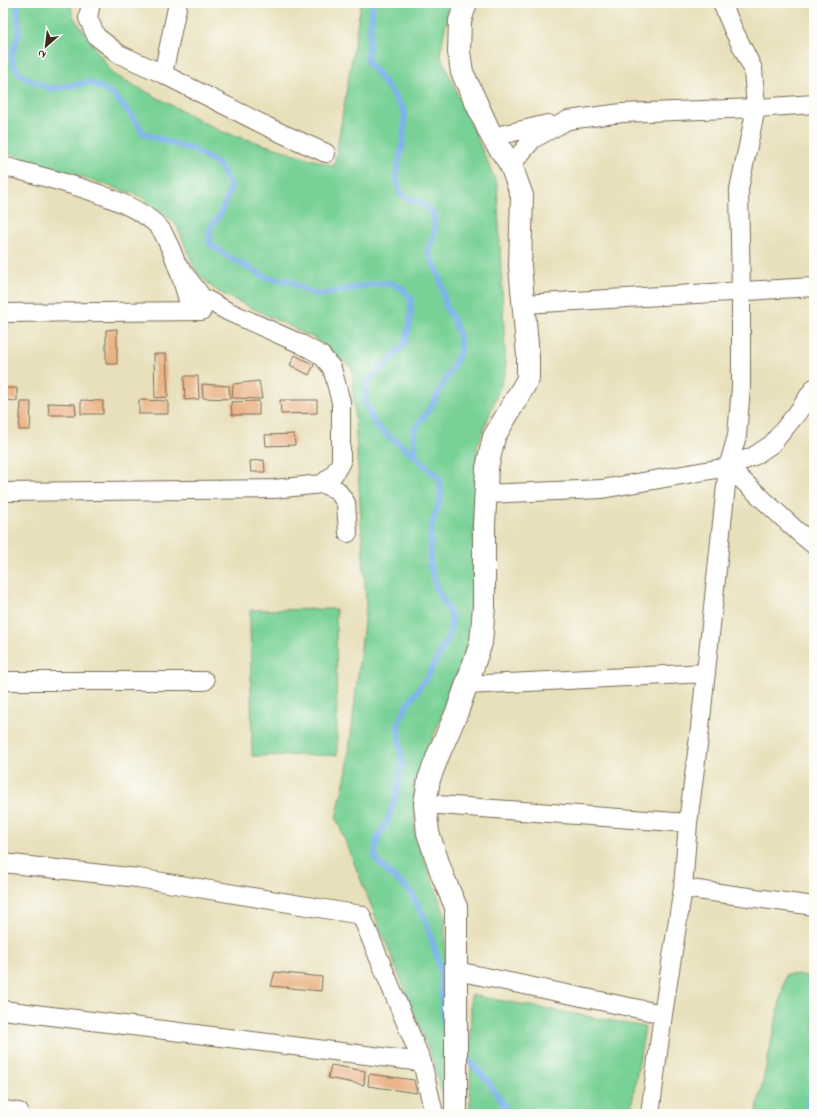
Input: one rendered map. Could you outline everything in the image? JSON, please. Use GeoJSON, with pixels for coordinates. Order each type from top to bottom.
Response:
{"type":"FeatureCollection","features":[{"type":"Feature","properties":{"kind":"street"},"geometry":{"type":"LineString","coordinates":[[91,3],[88,18],[96,36],[119,54],[163,74],[272,129],[326,153]]}},
{"type":"Feature","properties":{"kind":"street"},"geometry":{"type":"LineString","coordinates":[[163,74],[178,3]]}},
{"type":"Feature","properties":{"kind":"street"},"geometry":{"type":"LineString","coordinates":[[456,1114],[456,907],[443,877],[428,833],[425,804],[429,778],[438,753],[457,712],[482,643],[484,606],[484,525],[487,468],[494,437],[528,379],[528,356],[520,266],[522,196],[511,165],[492,137],[462,72],[459,52],[460,21],[466,3]]}},
{"type":"Feature","properties":{"kind":"street"},"geometry":{"type":"LineString","coordinates":[[650,1114],[663,1014],[683,888],[688,823],[728,467],[737,436],[741,387],[739,190],[756,108],[753,69],[732,28],[722,3]]}},
{"type":"Feature","properties":{"kind":"street"},"geometry":{"type":"LineString","coordinates":[[492,137],[568,120],[622,113],[756,108],[814,104]]}},
{"type":"Feature","properties":{"kind":"street"},"geometry":{"type":"LineString","coordinates":[[511,165],[533,139],[568,120]]}},
{"type":"Feature","properties":{"kind":"street"},"geometry":{"type":"LineString","coordinates":[[3,166],[91,191],[125,204],[150,218],[162,231],[177,264],[191,311]]}},
{"type":"Feature","properties":{"kind":"street"},"geometry":{"type":"LineString","coordinates":[[177,264],[202,297],[227,311],[321,354],[332,368],[341,402],[340,462],[334,474],[322,484]]}},
{"type":"Feature","properties":{"kind":"street"},"geometry":{"type":"LineString","coordinates":[[524,304],[814,287]]}},
{"type":"Feature","properties":{"kind":"street"},"geometry":{"type":"LineString","coordinates":[[3,313],[227,311]]}},
{"type":"Feature","properties":{"kind":"street"},"geometry":{"type":"LineString","coordinates":[[486,494],[602,489],[728,467],[754,456],[772,444],[798,412],[814,388]]}},
{"type":"Feature","properties":{"kind":"street"},"geometry":{"type":"LineString","coordinates":[[728,467],[814,545]]}},
{"type":"Feature","properties":{"kind":"street"},"geometry":{"type":"LineString","coordinates":[[3,492],[274,489],[322,484],[337,490],[346,503],[348,533]]}},
{"type":"Feature","properties":{"kind":"street"},"geometry":{"type":"LineString","coordinates":[[467,685],[706,673]]}},
{"type":"Feature","properties":{"kind":"street"},"geometry":{"type":"LineString","coordinates":[[3,681],[205,681]]}},
{"type":"Feature","properties":{"kind":"street"},"geometry":{"type":"LineString","coordinates":[[425,804],[688,823]]}},
{"type":"Feature","properties":{"kind":"street"},"geometry":{"type":"LineString","coordinates":[[3,863],[138,878],[361,915],[422,1062],[434,1114]]}},
{"type":"Feature","properties":{"kind":"street"},"geometry":{"type":"LineString","coordinates":[[683,888],[814,906]]}},
{"type":"Feature","properties":{"kind":"street"},"geometry":{"type":"LineString","coordinates":[[457,971],[663,1014]]}},
{"type":"Feature","properties":{"kind":"street"},"geometry":{"type":"LineString","coordinates":[[3,1010],[422,1062]]}},
{"type":"Feature","properties":{"kind":"street"},"geometry":{"type":"LineString","coordinates":[[3,1112],[18,1114]]}},
{"type":"Feature","properties":{"kind":"green space"},"geometry":{"type":"Polygon","coordinates":[[[3,3],[70,3],[73,16],[113,74],[220,131],[334,166],[361,3],[450,3],[440,54],[497,184],[506,371],[477,447],[471,632],[450,695],[414,784],[415,835],[445,915],[445,1107],[433,1060],[336,818],[347,770],[366,604],[352,368],[316,339],[217,291],[197,273],[176,224],[140,196],[3,151],[3,3]]]}},
{"type":"Feature","properties":{"kind":"green space"},"geometry":{"type":"Polygon","coordinates":[[[336,609],[337,755],[252,756],[250,610],[336,609]]]}},
{"type":"Feature","properties":{"kind":"green space"},"geometry":{"type":"Polygon","coordinates":[[[786,974],[814,977],[814,1114],[756,1114],[786,974]]]}},
{"type":"Feature","properties":{"kind":"green space"},"geometry":{"type":"Polygon","coordinates":[[[471,995],[645,1027],[630,1114],[470,1114],[471,995]]]}},
{"type":"Feature","properties":{"kind":"building"},"geometry":{"type":"Polygon","coordinates":[[[117,329],[117,364],[106,364],[106,330],[117,329]]]}},
{"type":"Feature","properties":{"kind":"building"},"geometry":{"type":"Polygon","coordinates":[[[154,354],[166,354],[168,397],[155,398],[154,354]]]}},
{"type":"Feature","properties":{"kind":"building"},"geometry":{"type":"Polygon","coordinates":[[[295,355],[314,365],[309,375],[290,365],[295,355]]]}},
{"type":"Feature","properties":{"kind":"building"},"geometry":{"type":"Polygon","coordinates":[[[184,376],[198,376],[199,399],[185,400],[184,376]]]}},
{"type":"Feature","properties":{"kind":"building"},"geometry":{"type":"Polygon","coordinates":[[[259,381],[262,399],[232,398],[233,384],[259,381]]]}},
{"type":"Feature","properties":{"kind":"building"},"geometry":{"type":"Polygon","coordinates":[[[202,384],[229,386],[230,399],[203,398],[202,384]]]}},
{"type":"Feature","properties":{"kind":"building"},"geometry":{"type":"Polygon","coordinates":[[[3,388],[17,388],[17,401],[3,400],[3,388]]]}},
{"type":"Feature","properties":{"kind":"building"},"geometry":{"type":"Polygon","coordinates":[[[81,400],[103,401],[103,414],[81,414],[81,400]]]}},
{"type":"Feature","properties":{"kind":"building"},"geometry":{"type":"Polygon","coordinates":[[[139,400],[168,401],[168,414],[139,414],[139,400]]]}},
{"type":"Feature","properties":{"kind":"building"},"geometry":{"type":"Polygon","coordinates":[[[280,400],[317,400],[317,413],[281,414],[280,400]]]}},
{"type":"Feature","properties":{"kind":"building"},"geometry":{"type":"Polygon","coordinates":[[[259,401],[259,415],[232,415],[231,402],[259,401]]]}},
{"type":"Feature","properties":{"kind":"building"},"geometry":{"type":"Polygon","coordinates":[[[21,402],[31,402],[30,430],[19,430],[21,402]]]}},
{"type":"Feature","properties":{"kind":"building"},"geometry":{"type":"Polygon","coordinates":[[[48,403],[75,404],[76,415],[49,415],[48,403]]]}},
{"type":"Feature","properties":{"kind":"building"},"geometry":{"type":"Polygon","coordinates":[[[294,434],[295,445],[266,446],[265,435],[294,434]]]}},
{"type":"Feature","properties":{"kind":"building"},"geometry":{"type":"Polygon","coordinates":[[[264,460],[265,472],[251,472],[250,461],[264,460]]]}},
{"type":"Feature","properties":{"kind":"building"},"geometry":{"type":"Polygon","coordinates":[[[275,972],[322,977],[321,991],[271,986],[275,972]]]}},
{"type":"Feature","properties":{"kind":"building"},"geometry":{"type":"Polygon","coordinates":[[[331,1065],[365,1071],[364,1085],[328,1078],[331,1065]]]}},
{"type":"Feature","properties":{"kind":"building"},"geometry":{"type":"Polygon","coordinates":[[[369,1074],[414,1080],[417,1093],[368,1086],[369,1074]]]}},
{"type":"Feature","properties":{"kind":"waterway"},"geometry":{"type":"LineString","coordinates":[[17,3],[19,33],[11,56],[17,71],[27,79],[52,89],[89,82],[111,93],[129,112],[144,134],[194,150],[219,165],[231,187],[221,213],[209,230],[210,244],[229,257],[267,278],[290,281],[307,291],[319,295],[374,284],[390,283],[402,288],[411,298],[410,323],[405,344],[367,383],[365,397],[368,410],[377,427],[415,456],[439,478],[441,496],[431,528],[430,565],[436,587],[452,617],[449,636],[428,676],[407,705],[398,724],[402,766],[396,796],[388,819],[377,839],[375,858],[388,872],[411,892],[426,921],[440,968],[444,1025],[448,1035]]}},
{"type":"Feature","properties":{"kind":"waterway"},"geometry":{"type":"LineString","coordinates":[[373,3],[367,61],[388,87],[405,113],[403,142],[396,175],[400,194],[420,203],[433,213],[435,231],[428,251],[440,278],[446,308],[453,319],[460,338],[460,353],[431,407],[414,430],[415,456]]}},
{"type":"Feature","properties":{"kind":"waterway"},"geometry":{"type":"LineString","coordinates":[[462,1053],[487,1080],[508,1111],[514,1114]]}},
{"type":"Feature","properties":{"kind":"waterway"},"geometry":{"type":"LineString","coordinates":[[806,1114],[814,1083]]}}]}
